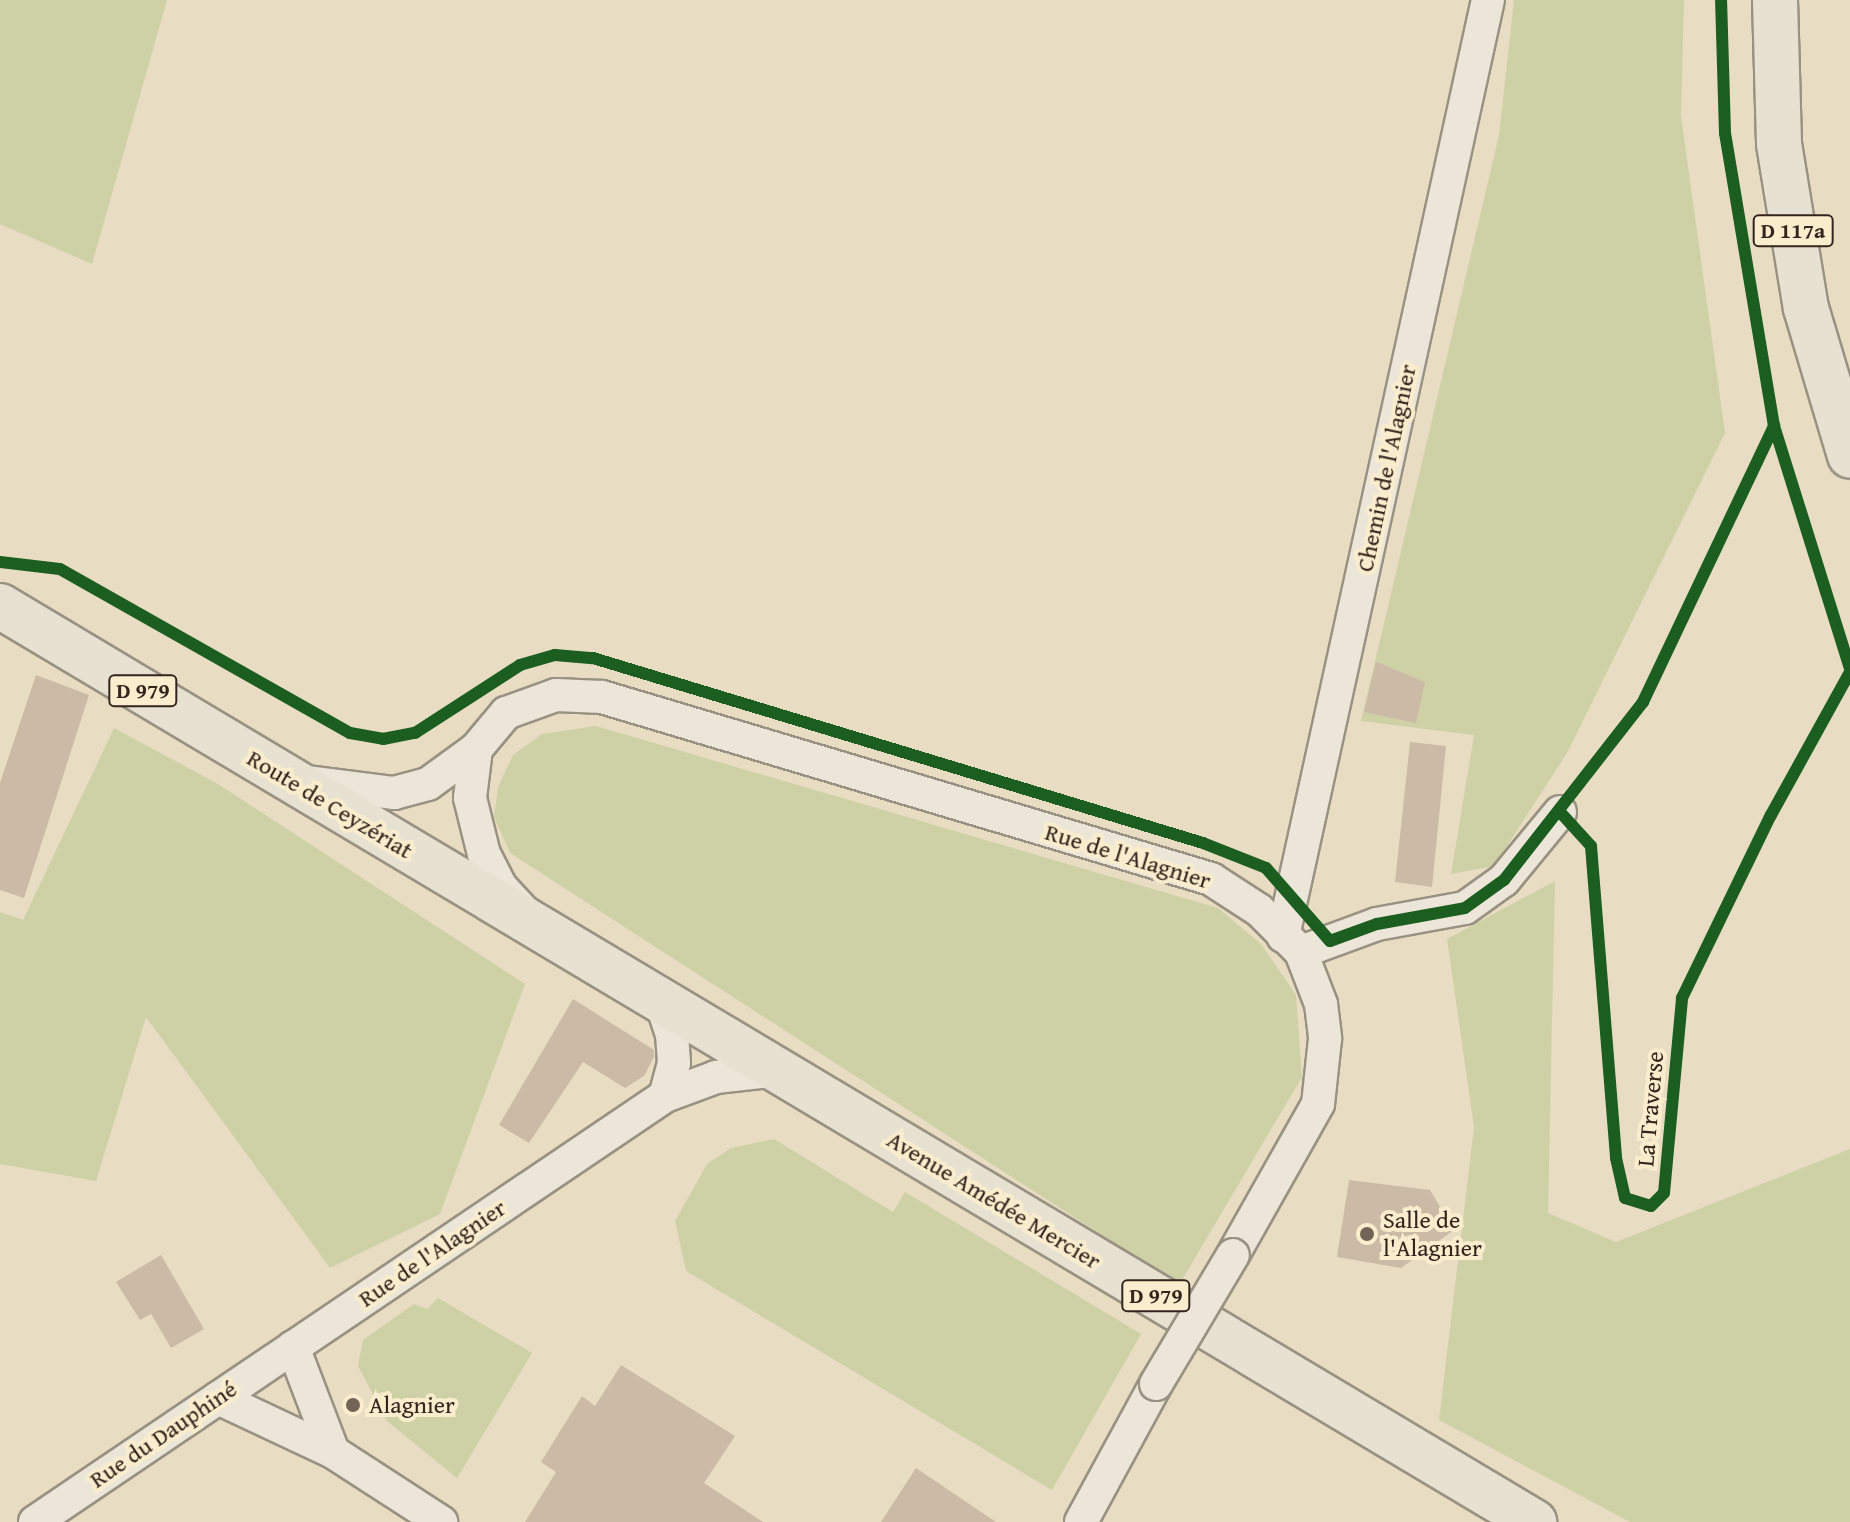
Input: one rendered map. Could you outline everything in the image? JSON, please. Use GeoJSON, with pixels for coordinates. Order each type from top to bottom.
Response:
{"type":"FeatureCollection","features":[{"type":"Feature","properties":{"kind":"main road","name":"D 117a"},"geometry":{"type":"LineString","coordinates":[[1775,0],[1779,144],[1806,308],[1850,456]]}},
{"type":"Feature","properties":{"kind":"main road","name":"Route de Ceyzériat"},"geometry":{"type":"LineString","coordinates":[[0,606],[661,1001]]}},
{"type":"Feature","properties":{"kind":"main road","name":"Avenue Amédée Mercier"},"geometry":{"type":"LineString","coordinates":[[661,1001],[1534,1522]]}},
{"type":"Feature","properties":{"kind":"street","name":"Chemin de l'Alagnier"},"geometry":{"type":"LineString","coordinates":[[1292,944],[1488,0]]}},
{"type":"Feature","properties":{"kind":"street","name":"Rue de l'Alagnier"},"geometry":{"type":"LineString","coordinates":[[285,777],[394,793],[428,784],[476,749],[506,713],[556,695],[602,697],[1211,879],[1259,910],[1292,944],[1322,1016],[1318,1104],[1156,1384],[1081,1522]]}},
{"type":"Feature","properties":{"kind":"street"},"geometry":{"type":"LineString","coordinates":[[476,749],[470,798],[484,854],[500,886],[544,933]]}},
{"type":"Feature","properties":{"kind":"street"},"geometry":{"type":"LineString","coordinates":[[1292,944],[1465,908],[1504,880],[1560,812]]}},
{"type":"Feature","properties":{"kind":"street"},"geometry":{"type":"LineString","coordinates":[[661,1001],[672,1034],[674,1063],[665,1096]]}},
{"type":"Feature","properties":{"kind":"street","name":"Rue de l'Alagnier"},"geometry":{"type":"LineString","coordinates":[[293,1347],[665,1096],[716,1077],[778,1070]]}},
{"type":"Feature","properties":{"kind":"street"},"geometry":{"type":"LineString","coordinates":[[293,1347],[333,1452]]}},
{"type":"Feature","properties":{"kind":"street","name":"Rue du Dauphiné"},"geometry":{"type":"LineString","coordinates":[[35,1522],[293,1347]]}},
{"type":"Feature","properties":{"kind":"street"},"geometry":{"type":"LineString","coordinates":[[218,1398],[333,1452],[441,1522]]}},
{"type":"Feature","properties":{"kind":"green space"},"geometry":{"type":"Polygon","coordinates":[[[0,0],[167,0],[92,264],[0,224],[0,0]]]}},
{"type":"Feature","properties":{"kind":"green space"},"geometry":{"type":"Polygon","coordinates":[[[1514,0],[1684,0],[1681,116],[1725,433],[1567,753],[1494,866],[1451,874],[1474,735],[1361,721],[1499,135],[1514,0]]]}},
{"type":"Feature","properties":{"kind":"green space"},"geometry":{"type":"Polygon","coordinates":[[[596,726],[1218,908],[1261,944],[1296,995],[1302,1077],[1179,1285],[510,853],[494,817],[498,787],[513,755],[542,734],[596,726]]]}},
{"type":"Feature","properties":{"kind":"green space"},"geometry":{"type":"Polygon","coordinates":[[[114,728],[218,784],[525,984],[440,1214],[330,1268],[146,1017],[96,1181],[0,1164],[0,912],[23,920],[114,728]]]}},
{"type":"Feature","properties":{"kind":"green space"},"geometry":{"type":"Polygon","coordinates":[[[1555,881],[1548,1213],[1616,1242],[1850,1149],[1850,1522],[1630,1522],[1439,1420],[1474,1127],[1447,939],[1555,881]]]}},
{"type":"Feature","properties":{"kind":"green space"},"geometry":{"type":"Polygon","coordinates":[[[774,1139],[893,1212],[905,1192],[1141,1334],[1052,1490],[686,1271],[675,1221],[707,1164],[731,1148],[774,1139]]]}},
{"type":"Feature","properties":{"kind":"green space"},"geometry":{"type":"Polygon","coordinates":[[[438,1298],[532,1353],[457,1478],[387,1421],[358,1366],[363,1340],[414,1304],[427,1309],[438,1298]]]}},
{"type":"Feature","properties":{"kind":"building"},"geometry":{"type":"Polygon","coordinates":[[[1376,662],[1425,682],[1416,723],[1364,712],[1376,662]]]}},
{"type":"Feature","properties":{"kind":"building"},"geometry":{"type":"Polygon","coordinates":[[[36,675],[89,695],[24,898],[0,890],[0,783],[36,675]]]}},
{"type":"Feature","properties":{"kind":"building"},"geometry":{"type":"Polygon","coordinates":[[[1410,742],[1446,746],[1432,887],[1395,882],[1410,742]]]}},
{"type":"Feature","properties":{"kind":"building"},"geometry":{"type":"Polygon","coordinates":[[[573,999],[654,1050],[654,1057],[644,1076],[625,1088],[583,1062],[529,1143],[499,1125],[573,999]]]}},
{"type":"Feature","properties":{"kind":"building"},"geometry":{"type":"Polygon","coordinates":[[[1349,1180],[1430,1190],[1454,1230],[1401,1268],[1337,1257],[1349,1180]]]}},
{"type":"Feature","properties":{"kind":"building"},"geometry":{"type":"Polygon","coordinates":[[[161,1255],[204,1329],[171,1348],[151,1314],[140,1320],[116,1282],[161,1255]]]}},
{"type":"Feature","properties":{"kind":"building"},"geometry":{"type":"Polygon","coordinates":[[[621,1365],[735,1436],[704,1483],[763,1522],[525,1522],[556,1472],[541,1462],[582,1396],[595,1406],[621,1365]]]}},
{"type":"Feature","properties":{"kind":"building"},"geometry":{"type":"Polygon","coordinates":[[[916,1468],[996,1522],[881,1522],[916,1468]]]}},
{"type":"Feature","properties":{"kind":"cycle path"},"geometry":{"type":"LineString","coordinates":[[0,562],[60,569],[350,733],[383,739],[415,733],[520,665],[555,655],[593,658],[1203,843],[1266,868],[1330,941],[1377,924],[1465,908],[1504,880],[1643,702],[1774,426],[1725,133],[1721,0]]}},
{"type":"Feature","properties":{"kind":"cycle path"},"geometry":{"type":"LineString","coordinates":[[1774,426],[1850,668]]}},
{"type":"Feature","properties":{"kind":"cycle path","name":"La Traverse"},"geometry":{"type":"LineString","coordinates":[[1560,812],[1591,846],[1616,1158],[1625,1198],[1651,1206],[1664,1193],[1682,998],[1771,815],[1850,672]]}},
{"type":"Feature","properties":{"kind":"place","name":"Salle de l'Alagnier"},"geometry":{"type":"Point","coordinates":[1367,1234]}},
{"type":"Feature","properties":{"kind":"place","name":"Alagnier"},"geometry":{"type":"Point","coordinates":[353,1405]}}]}
